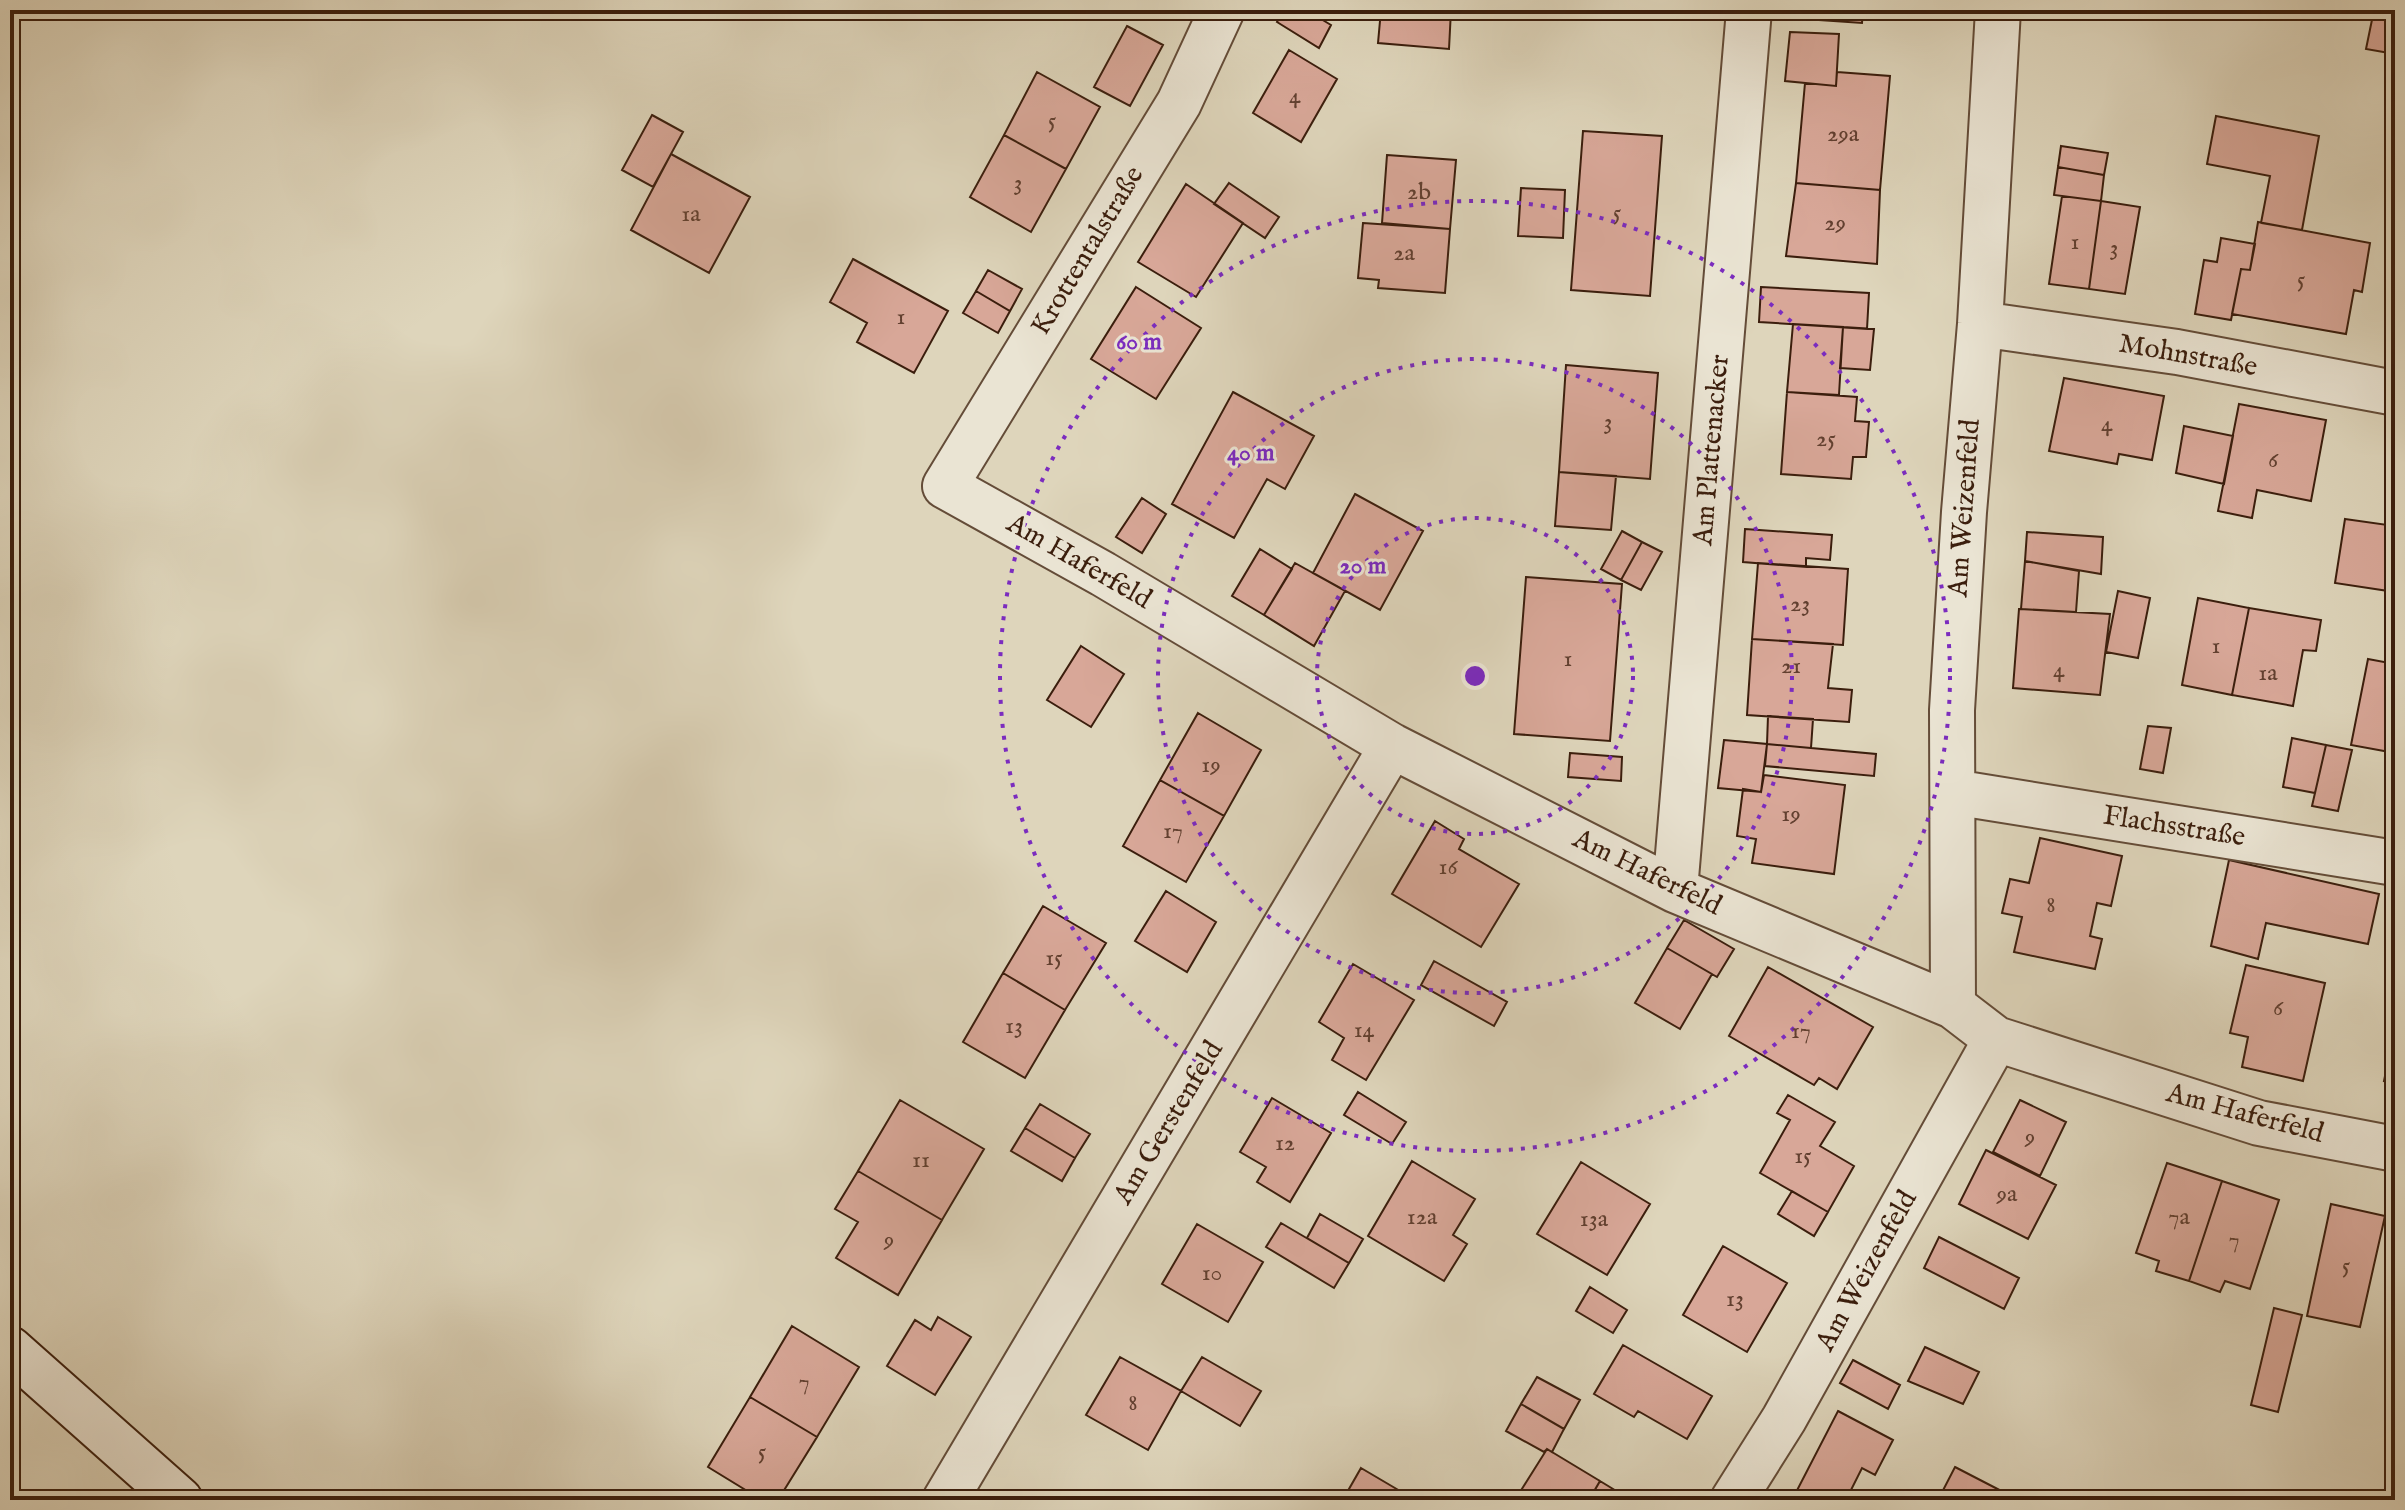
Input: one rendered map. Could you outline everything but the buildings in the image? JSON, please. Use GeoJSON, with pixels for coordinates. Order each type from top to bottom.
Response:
{"type":"FeatureCollection","features":[{"type":"Feature","properties":{"kind":"street","name":"Krottentalstraße"},"geometry":{"type":"LineString","coordinates":[[945,486],[1179,103],[1222,10]]}},
{"type":"Feature","properties":{"kind":"street","name":"Am Plattenacker"},"geometry":{"type":"LineString","coordinates":[[1675,890],[1749,10]]}},
{"type":"Feature","properties":{"kind":"street","name":"Am Weizenfeld"},"geometry":{"type":"LineString","coordinates":[[1953,1006],[1952,696],[1980,324],[1998,10]]}},
{"type":"Feature","properties":{"kind":"street","name":"Mohnstraße"},"geometry":{"type":"LineString","coordinates":[[1980,324],[2177,352],[2395,393]]}},
{"type":"Feature","properties":{"kind":"street","name":"Am Haferfeld"},"geometry":{"type":"LineString","coordinates":[[945,486],[1103,574],[1392,746],[1675,890],[1953,1006],[1996,1039],[2259,1123],[2395,1149]]}},
{"type":"Feature","properties":{"kind":"street","name":"Am Gerstenfeld"},"geometry":{"type":"LineString","coordinates":[[945,1500],[1392,746]]}},
{"type":"Feature","properties":{"kind":"street","name":"Flachsstraße"},"geometry":{"type":"LineString","coordinates":[[1953,792],[2395,863]]}},
{"type":"Feature","properties":{"kind":"street","name":"Am Weizenfeld"},"geometry":{"type":"LineString","coordinates":[[1733,1500],[1784,1419],[1996,1039]]}},
{"type":"Feature","properties":{"kind":"street"},"geometry":{"type":"LineString","coordinates":[[10,1349],[180,1500]]}}]}
